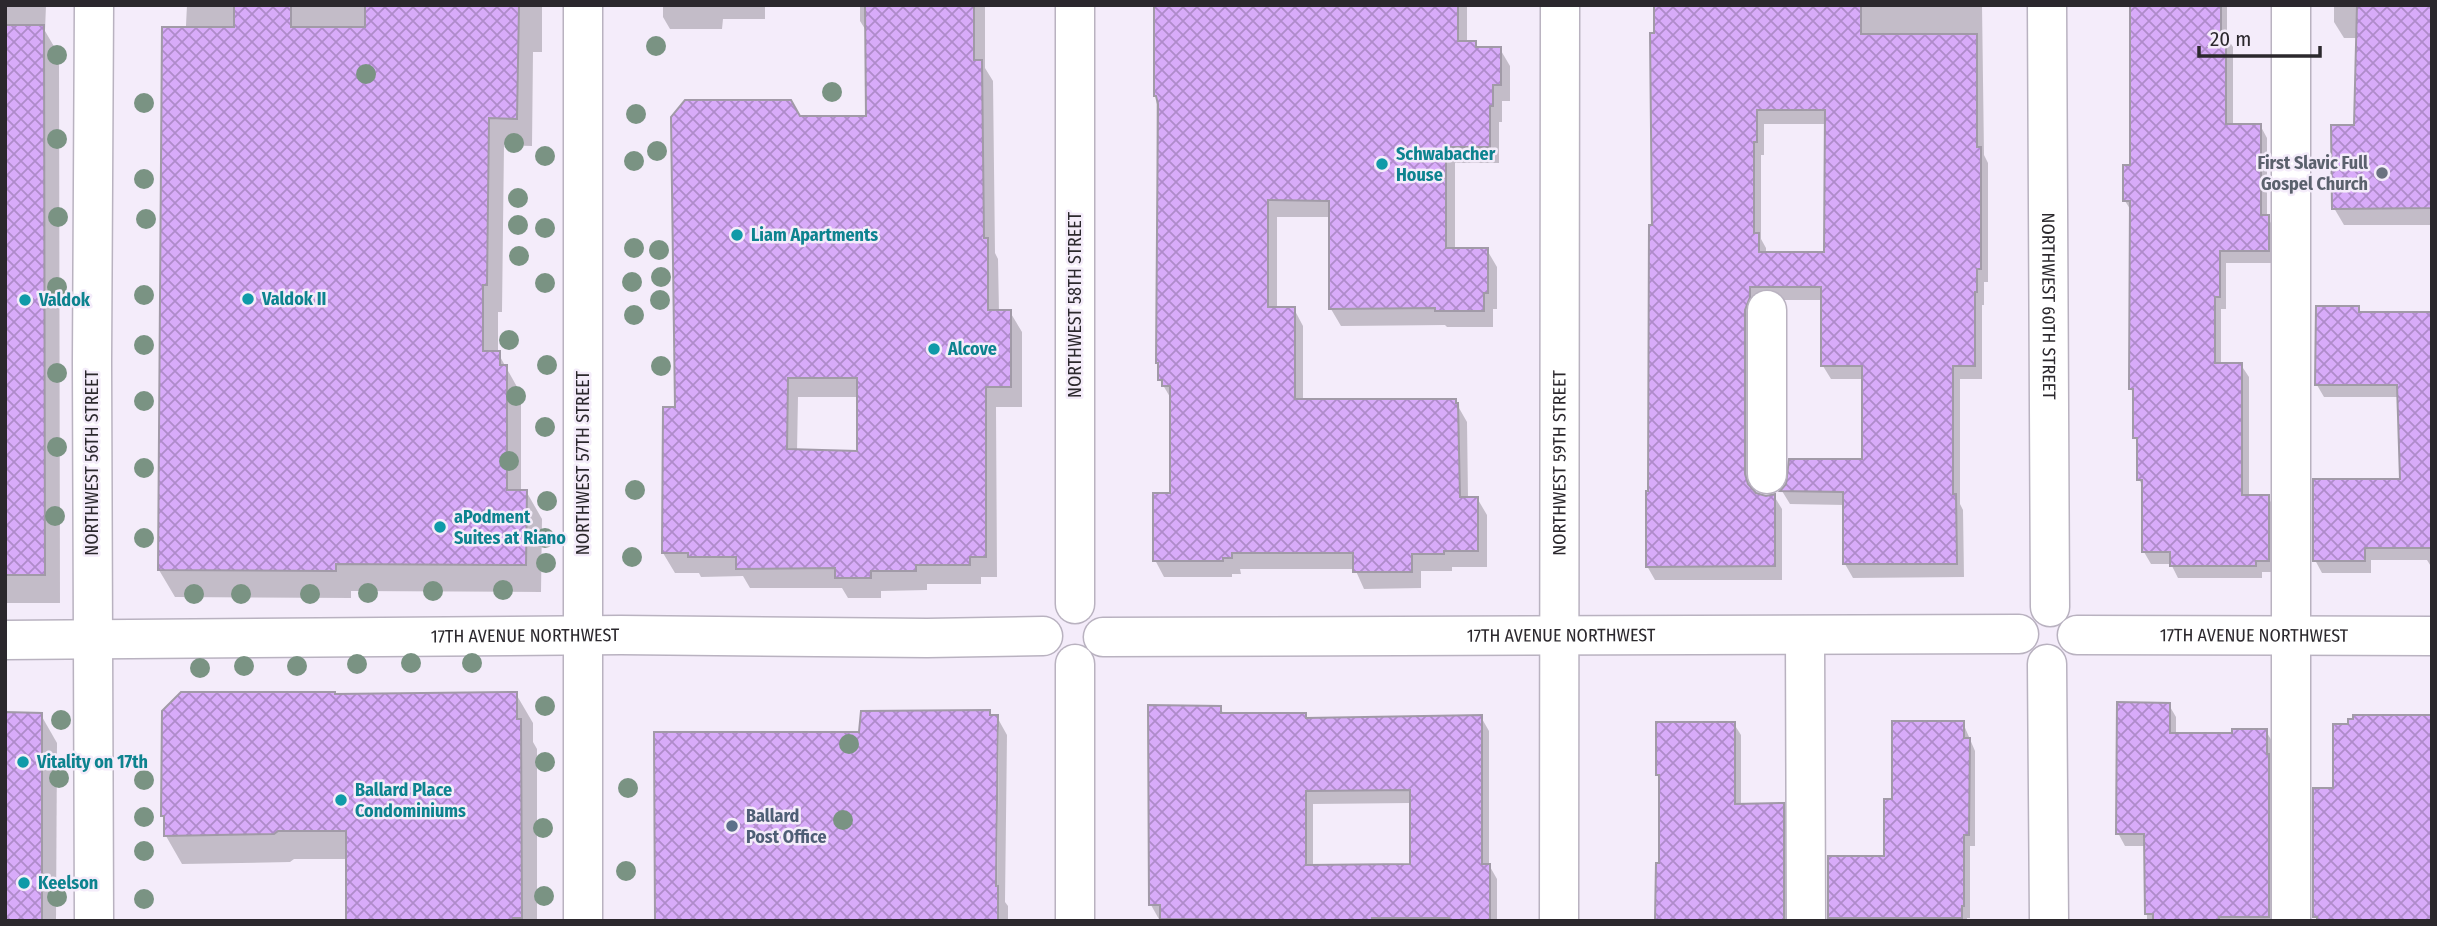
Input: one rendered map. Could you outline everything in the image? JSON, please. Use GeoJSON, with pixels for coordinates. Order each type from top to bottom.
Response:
{"type":"FeatureCollection","features":[{"type":"Feature","properties":{"kind":"street","name":"NORTHWEST 56TH STREET"},"geometry":{"type":"LineString","coordinates":[[94,5],[94,921]]}},
{"type":"Feature","properties":{"kind":"street","name":"NORTHWEST 57TH STREET"},"geometry":{"type":"LineString","coordinates":[[583,5],[583,921]]}},
{"type":"Feature","properties":{"kind":"street","name":"NORTHWEST 58TH STREET"},"geometry":{"type":"LineString","coordinates":[[1075,5],[1075,604]]}},
{"type":"Feature","properties":{"kind":"street","name":"NORTHWEST 59TH STREET"},"geometry":{"type":"LineString","coordinates":[[1559,921],[1560,5]]}},
{"type":"Feature","properties":{"kind":"street","name":"NORTHWEST 60TH STREET"},"geometry":{"type":"LineString","coordinates":[[2047,5],[2050,607]]}},
{"type":"Feature","properties":{"kind":"street"},"geometry":{"type":"LineString","coordinates":[[2291,5],[2291,921]]}},
{"type":"Feature","properties":{"kind":"street"},"geometry":{"type":"LineString","coordinates":[[1767,310],[1767,474]]}},
{"type":"Feature","properties":{"kind":"street"},"geometry":{"type":"LineString","coordinates":[[1075,604],[1096,612],[1101,621],[1103,637],[1099,651],[1091,659],[1075,664],[1062,662],[1053,656],[1047,649],[1043,636],[1051,612],[1059,607],[1075,604]]}},
{"type":"Feature","properties":{"kind":"street"},"geometry":{"type":"LineString","coordinates":[[2050,607],[2063,611],[2070,617],[2077,635],[2071,653],[2063,660],[2047,664],[2035,662],[2027,656],[2022,649],[2019,634],[2022,622],[2028,614],[2036,609],[2050,607]]}},
{"type":"Feature","properties":{"kind":"street","name":"17TH AVENUE NORTHWEST"},"geometry":{"type":"LineString","coordinates":[[1103,637],[2019,634]]}},
{"type":"Feature","properties":{"kind":"street","name":"17TH AVENUE NORTHWEST"},"geometry":{"type":"LineString","coordinates":[[2077,635],[2432,636]]}},
{"type":"Feature","properties":{"kind":"street","name":"17TH AVENUE NORTHWEST"},"geometry":{"type":"LineString","coordinates":[[5,640],[1043,636]]}},
{"type":"Feature","properties":{"kind":"street"},"geometry":{"type":"LineString","coordinates":[[1805,636],[1806,921]]}},
{"type":"Feature","properties":{"kind":"street"},"geometry":{"type":"LineString","coordinates":[[1075,664],[1075,921]]}},
{"type":"Feature","properties":{"kind":"street"},"geometry":{"type":"LineString","coordinates":[[2047,664],[2049,921]]}},
{"type":"Feature","properties":{"kind":"building"},"geometry":{"type":"Polygon","coordinates":[[[234,5],[291,5],[291,27],[365,27],[365,5],[519,5],[517,119],[489,118],[487,285],[483,285],[483,351],[500,351],[500,365],[507,365],[507,490],[527,490],[526,565],[336,564],[336,571],[158,570],[162,27],[234,27],[234,5]]]}},
{"type":"Feature","properties":{"kind":"building"},"geometry":{"type":"Polygon","coordinates":[[[865,5],[974,5],[974,60],[982,60],[984,238],[988,238],[988,310],[1011,310],[1011,387],[986,387],[986,557],[970,557],[970,565],[916,565],[916,571],[871,571],[871,578],[835,578],[835,568],[736,569],[736,557],[688,557],[688,553],[662,553],[663,407],[675,407],[671,117],[685,100],[791,100],[800,116],[866,116],[865,5]],[[788,378],[787,449],[857,451],[857,378],[788,378]]]}},
{"type":"Feature","properties":{"kind":"building"},"geometry":{"type":"Polygon","coordinates":[[[1154,5],[1458,5],[1458,41],[1476,41],[1476,47],[1501,47],[1501,85],[1493,85],[1493,106],[1490,106],[1490,147],[1446,147],[1446,248],[1488,248],[1488,293],[1484,293],[1484,311],[1435,311],[1435,308],[1329,309],[1329,201],[1268,200],[1268,307],[1295,307],[1295,399],[1456,399],[1460,497],[1478,497],[1478,551],[1412,554],[1412,572],[1353,572],[1353,553],[1232,553],[1232,558],[1223,558],[1223,561],[1153,561],[1153,493],[1170,493],[1170,386],[1162,386],[1162,380],[1158,380],[1156,363],[1158,104],[1154,96],[1154,5]]]}},
{"type":"Feature","properties":{"kind":"building"},"geometry":{"type":"Polygon","coordinates":[[[1654,5],[1861,5],[1861,34],[1977,34],[1981,269],[1977,269],[1975,292],[1975,366],[1953,366],[1953,494],[1956,494],[1957,564],[1843,564],[1843,492],[1780,491],[1786,484],[1789,459],[1862,459],[1862,366],[1821,366],[1821,287],[1750,287],[1750,297],[1745,310],[1745,474],[1748,484],[1756,493],[1766,496],[1775,494],[1775,566],[1646,567],[1649,225],[1652,225],[1650,33],[1654,33],[1654,5]],[[1757,110],[1757,142],[1754,142],[1754,233],[1759,233],[1759,252],[1824,252],[1825,110],[1757,110]]]}},
{"type":"Feature","properties":{"kind":"building"},"geometry":{"type":"Polygon","coordinates":[[[2130,5],[2221,5],[2221,33],[2226,33],[2226,124],[2261,124],[2261,215],[2269,215],[2269,251],[2220,251],[2220,297],[2215,297],[2215,363],[2242,363],[2242,495],[2269,495],[2269,561],[2256,561],[2256,566],[2170,566],[2170,552],[2142,552],[2142,480],[2137,480],[2137,438],[2133,438],[2133,389],[2129,389],[2130,201],[2123,201],[2123,165],[2130,165],[2130,5]]]}},
{"type":"Feature","properties":{"kind":"building"},"geometry":{"type":"Polygon","coordinates":[[[2357,5],[2432,5],[2432,208],[2332,209],[2331,125],[2354,125],[2357,5]]]}},
{"type":"Feature","properties":{"kind":"building","name":"Valdok"},"geometry":{"type":"Polygon","coordinates":[[[5,25],[44,25],[45,575],[5,575],[5,25]]]}},
{"type":"Feature","properties":{"kind":"building"},"geometry":{"type":"Polygon","coordinates":[[[2316,306],[2359,306],[2359,312],[2432,312],[2432,548],[2365,548],[2365,561],[2313,561],[2313,479],[2400,479],[2397,385],[2315,385],[2316,306]]]}},
{"type":"Feature","properties":{"kind":"building","name":"Ballard Place Condominiums"},"geometry":{"type":"Polygon","coordinates":[[[181,692],[517,692],[517,719],[521,719],[522,918],[513,918],[513,921],[346,920],[346,831],[164,836],[164,816],[161,816],[162,711],[181,692]]]}},
{"type":"Feature","properties":{"kind":"building"},"geometry":{"type":"Polygon","coordinates":[[[2117,702],[2170,703],[2170,733],[2232,733],[2232,729],[2267,729],[2269,917],[2219,917],[2219,921],[2153,921],[2153,914],[2145,914],[2144,834],[2116,834],[2117,702]]]}},
{"type":"Feature","properties":{"kind":"building"},"geometry":{"type":"Polygon","coordinates":[[[1148,705],[1221,706],[1221,713],[1306,713],[1306,718],[1482,715],[1482,864],[1490,864],[1490,921],[1449,921],[1449,918],[1372,918],[1372,921],[1160,919],[1160,905],[1149,905],[1148,705]],[[1410,790],[1306,791],[1306,865],[1410,864],[1410,790]]]}},
{"type":"Feature","properties":{"kind":"building"},"geometry":{"type":"Polygon","coordinates":[[[990,710],[990,715],[998,715],[998,921],[655,921],[654,732],[859,732],[861,711],[990,710]]]}},
{"type":"Feature","properties":{"kind":"building"},"geometry":{"type":"Polygon","coordinates":[[[5,712],[42,713],[42,921],[5,921],[5,712]]]}},
{"type":"Feature","properties":{"kind":"building"},"geometry":{"type":"Polygon","coordinates":[[[2353,715],[2432,715],[2432,921],[2317,921],[2317,917],[2313,917],[2313,788],[2333,788],[2333,724],[2348,724],[2348,719],[2353,719],[2353,715]]]}},
{"type":"Feature","properties":{"kind":"building"},"geometry":{"type":"Polygon","coordinates":[[[1892,721],[1964,721],[1964,738],[1970,738],[1969,835],[1964,835],[1962,918],[1828,918],[1828,856],[1884,856],[1884,799],[1892,799],[1892,721]]]}},
{"type":"Feature","properties":{"kind":"building"},"geometry":{"type":"Polygon","coordinates":[[[1656,722],[1735,722],[1735,804],[1784,803],[1784,921],[1655,921],[1656,863],[1659,863],[1656,722]]]}},
{"type":"Feature","properties":{"kind":"place","name":"Schwabacher House"},"geometry":{"type":"Point","coordinates":[1382,164]}},
{"type":"Feature","properties":{"kind":"place","name":"First Slavic Full Gospel Church"},"geometry":{"type":"Point","coordinates":[2382,173]}},
{"type":"Feature","properties":{"kind":"place","name":"Liam Apartments"},"geometry":{"type":"Point","coordinates":[737,235]}},
{"type":"Feature","properties":{"kind":"place","name":"Valdok II"},"geometry":{"type":"Point","coordinates":[248,299]}},
{"type":"Feature","properties":{"kind":"place","name":"Valdok"},"geometry":{"type":"Point","coordinates":[25,300]}},
{"type":"Feature","properties":{"kind":"place","name":"Alcove"},"geometry":{"type":"Point","coordinates":[934,349]}},
{"type":"Feature","properties":{"kind":"place","name":"aPodment Suites at Riano"},"geometry":{"type":"Point","coordinates":[440,527]}},
{"type":"Feature","properties":{"kind":"place","name":"Vitality on 17th"},"geometry":{"type":"Point","coordinates":[23,762]}},
{"type":"Feature","properties":{"kind":"place","name":"Ballard Place Condominiums"},"geometry":{"type":"Point","coordinates":[341,800]}},
{"type":"Feature","properties":{"kind":"place","name":"Ballard Post Office"},"geometry":{"type":"Point","coordinates":[732,826]}},
{"type":"Feature","properties":{"kind":"place","name":"Keelson"},"geometry":{"type":"Point","coordinates":[24,883]}}]}
